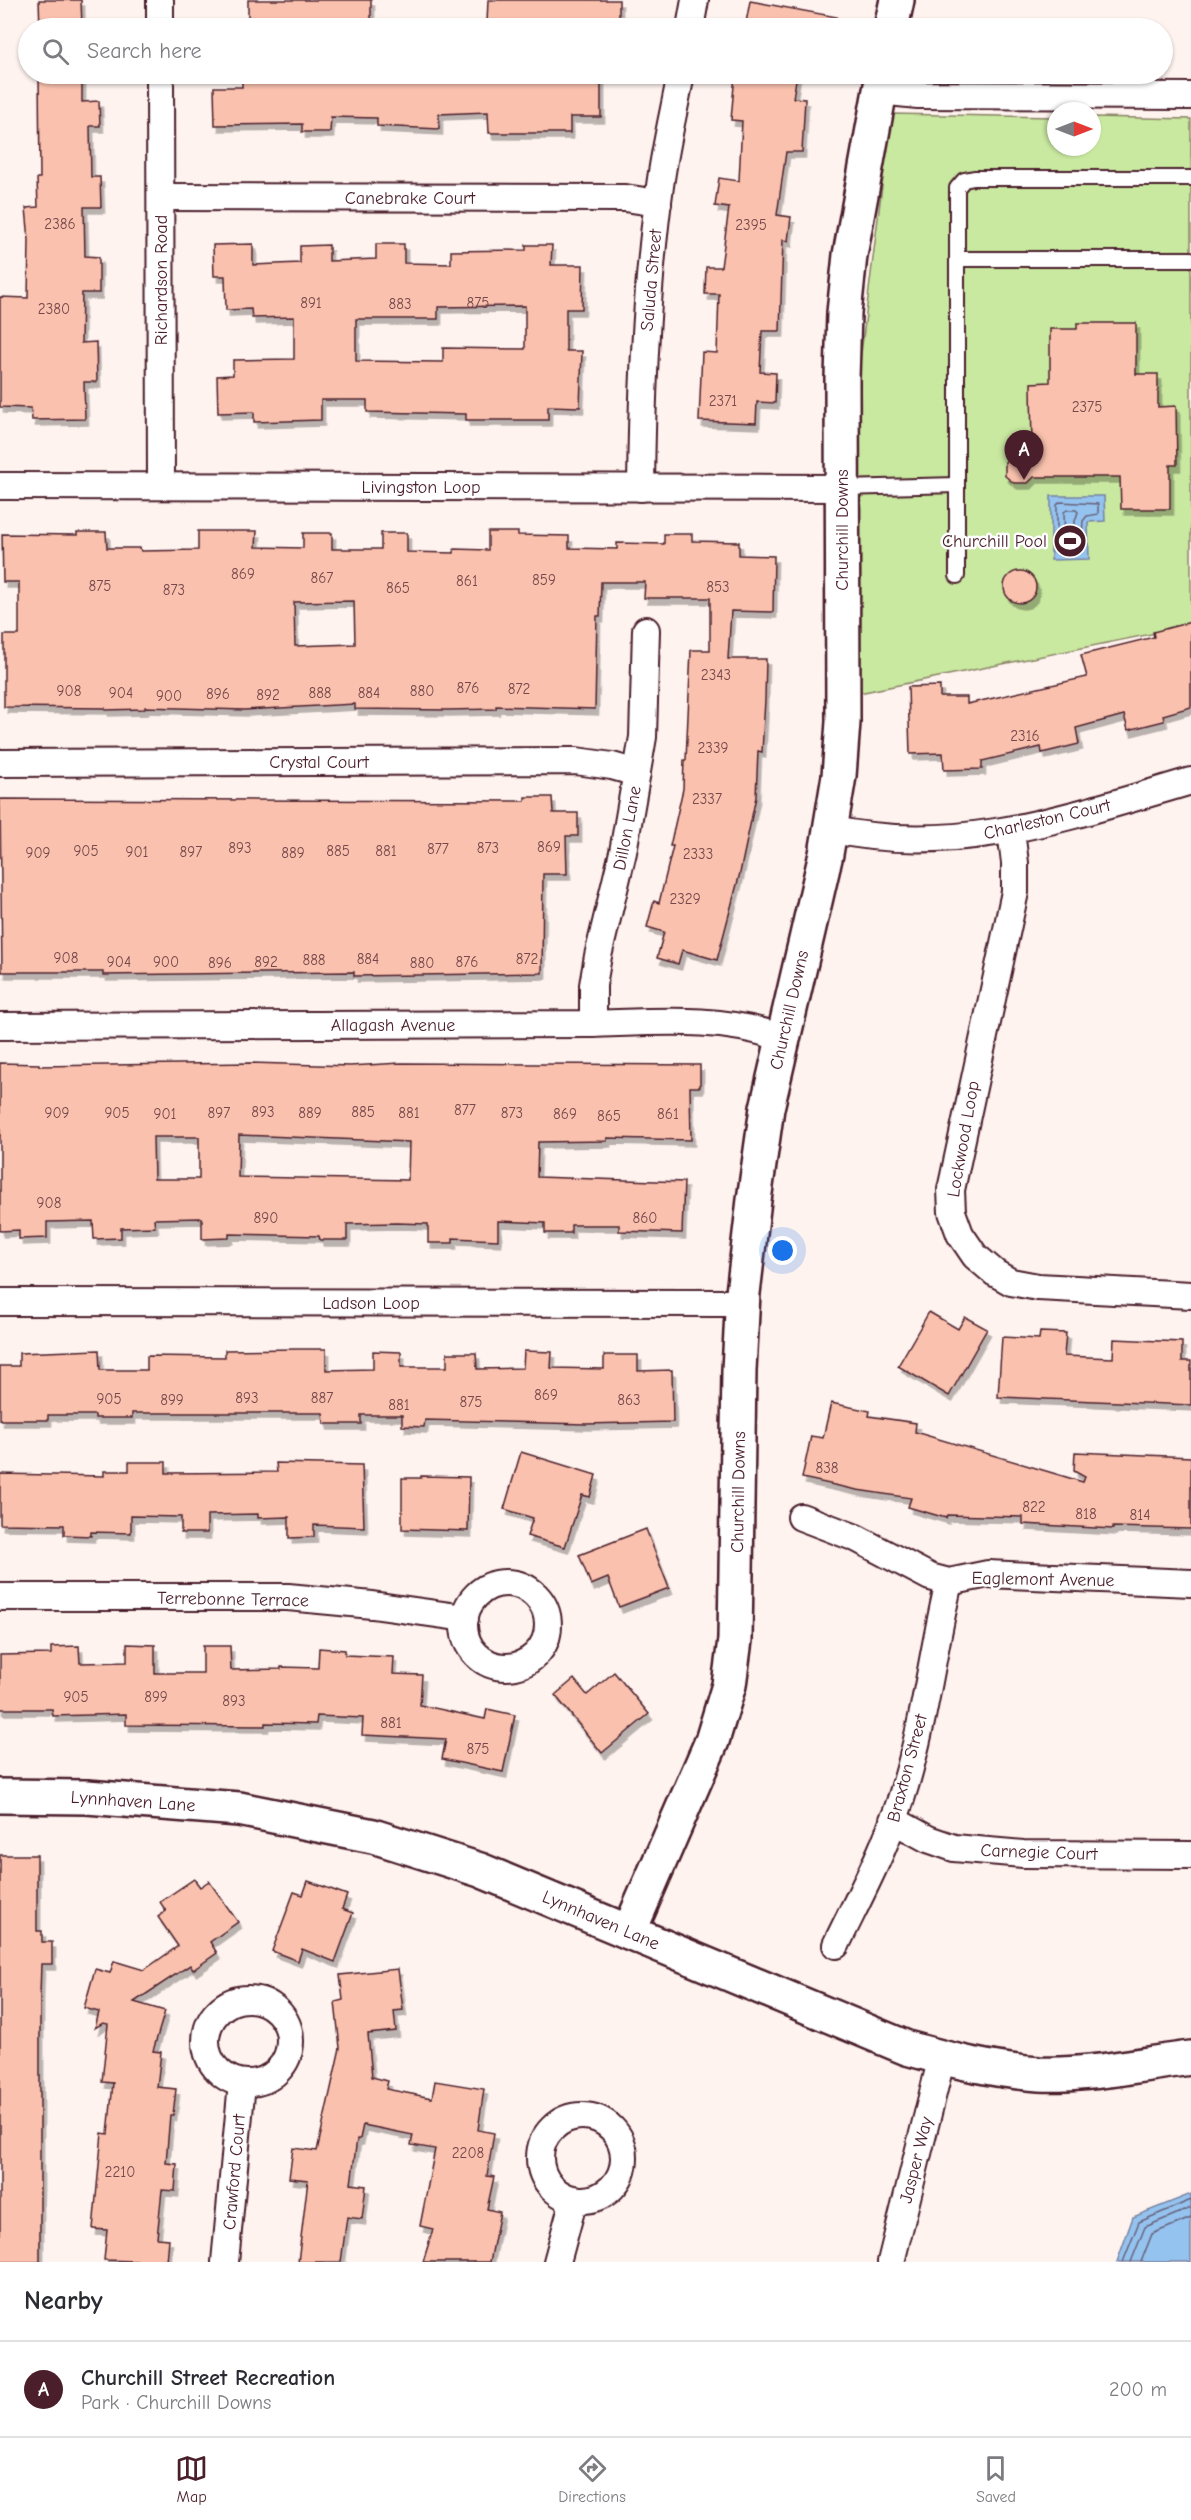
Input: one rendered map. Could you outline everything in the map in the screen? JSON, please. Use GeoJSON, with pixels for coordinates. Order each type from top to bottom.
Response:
{"type":"FeatureCollection","features":[{"type":"Feature","properties":{"kind":"street"},"geometry":{"type":"LineString","coordinates":[[160,0],[160,18]]}},
{"type":"Feature","properties":{"kind":"street"},"geometry":{"type":"LineString","coordinates":[[692,18],[695,0]]}},
{"type":"Feature","properties":{"kind":"street"},"geometry":{"type":"LineString","coordinates":[[893,18],[897,0]]}},
{"type":"Feature","properties":{"kind":"street","name":"Richardson Road"},"geometry":{"type":"LineString","coordinates":[[160,84],[161,486]]}},
{"type":"Feature","properties":{"kind":"street","name":"Saluda Street"},"geometry":{"type":"LineString","coordinates":[[641,488],[642,380],[658,203],[679,84]]}},
{"type":"Feature","properties":{"kind":"street","name":"Churchill Downs"},"geometry":{"type":"LineString","coordinates":[[629,1932],[712,1741],[729,1684],[735,1640],[739,1370],[743,1303],[764,1131],[830,829],[839,776],[843,722],[844,313],[850,255],[881,84]]}},
{"type":"Feature","properties":{"kind":"street"},"geometry":{"type":"LineString","coordinates":[[887,84],[918,95],[1191,96]]}},
{"type":"Feature","properties":{"kind":"street","name":"Canebrake Court"},"geometry":{"type":"LineString","coordinates":[[160,197],[625,198],[658,203]]}},
{"type":"Feature","properties":{"kind":"street","name":"Livingston Loop"},"geometry":{"type":"LineString","coordinates":[[0,486],[842,488]]}},
{"type":"Feature","properties":{"kind":"street","name":"Dillon Lane"},"geometry":{"type":"LineString","coordinates":[[593,1024],[593,985],[598,956],[623,852],[643,738],[646,630]]}},
{"type":"Feature","properties":{"kind":"street","name":"Crystal Court"},"geometry":{"type":"LineString","coordinates":[[0,763],[576,761],[612,766],[638,773]]}},
{"type":"Feature","properties":{"kind":"street","name":"Charleston Court"},"geometry":{"type":"LineString","coordinates":[[830,829],[888,839],[966,838],[1011,831],[1191,781]]}},
{"type":"Feature","properties":{"kind":"street","name":"Lockwood Loop"},"geometry":{"type":"LineString","coordinates":[[1011,831],[1015,863],[1015,892],[951,1190],[952,1212],[960,1234],[975,1256],[994,1273],[1011,1282],[1038,1287],[1191,1295]]}},
{"type":"Feature","properties":{"kind":"street","name":"Allagash Avenue"},"geometry":{"type":"LineString","coordinates":[[0,1026],[593,1024],[688,1021],[724,1023],[759,1030],[783,1038]]}},
{"type":"Feature","properties":{"kind":"street","name":"Ladson Loop"},"geometry":{"type":"LineString","coordinates":[[0,1302],[743,1303]]}},
{"type":"Feature","properties":{"kind":"street","name":"Eaglemont Avenue"},"geometry":{"type":"LineString","coordinates":[[801,1517],[856,1538],[930,1577],[950,1582],[988,1574],[1191,1583]]}},
{"type":"Feature","properties":{"kind":"street","name":"Braxton Street"},"geometry":{"type":"LineString","coordinates":[[836,1945],[886,1842],[905,1788],[919,1734],[937,1633],[950,1582]]}},
{"type":"Feature","properties":{"kind":"street","name":"Terrebonne Terrace"},"geometry":{"type":"LineString","coordinates":[[0,1597],[288,1597],[372,1605],[465,1618]]}},
{"type":"Feature","properties":{"kind":"street","name":"Lynnhaven Lane"},"geometry":{"type":"LineString","coordinates":[[0,1796],[162,1801],[239,1809],[373,1836],[451,1860],[907,2048],[995,2069],[1040,2074],[1112,2070],[1191,2058]]}},
{"type":"Feature","properties":{"kind":"street","name":"Carnegie Court"},"geometry":{"type":"LineString","coordinates":[[893,1820],[928,1839],[954,1848],[1023,1854],[1191,1855]]}},
{"type":"Feature","properties":{"kind":"street","name":"Jasper Way"},"geometry":{"type":"LineString","coordinates":[[891,2262],[942,2057]]}},
{"type":"Feature","properties":{"kind":"street","name":"Crawford Court"},"geometry":{"type":"LineString","coordinates":[[225,2262],[242,2083]]}},
{"type":"Feature","properties":{"kind":"street"},"geometry":{"type":"LineString","coordinates":[[557,2262],[574,2199]]}},
{"type":"Feature","properties":{"kind":"lane"},"geometry":{"type":"LineString","coordinates":[[957,576],[957,188],[964,180],[974,178],[1191,178]]}},
{"type":"Feature","properties":{"kind":"lane"},"geometry":{"type":"LineString","coordinates":[[957,259],[1191,259]]}},
{"type":"Feature","properties":{"kind":"lane"},"geometry":{"type":"LineString","coordinates":[[842,488],[957,485]]}},
{"type":"Feature","properties":{"kind":"green space"},"geometry":{"type":"Polygon","coordinates":[[[891,114],[1047,117],[1047,156],[1101,156],[1101,117],[1191,119],[1191,626],[859,693],[858,378],[891,114]]]}},
{"type":"Feature","properties":{"kind":"water","name":"Churchill Pool"},"geometry":{"type":"Polygon","coordinates":[[[1051,496],[1104,496],[1105,521],[1088,522],[1089,559],[1051,560],[1051,496]]]}},
{"type":"Feature","properties":{"kind":"water"},"geometry":{"type":"Polygon","coordinates":[[[1191,2194],[1191,2262],[1117,2262],[1133,2217],[1191,2194]]]}},
{"type":"Feature","properties":{"kind":"building"},"geometry":{"type":"Polygon","coordinates":[[[39,0],[81,0],[82,18],[40,18],[39,0]]]}},
{"type":"Feature","properties":{"kind":"building"},"geometry":{"type":"Polygon","coordinates":[[[248,0],[371,0],[371,18],[248,18],[248,0]]]}},
{"type":"Feature","properties":{"kind":"building"},"geometry":{"type":"Polygon","coordinates":[[[488,0],[619,0],[619,18],[487,18],[488,0]]]}},
{"type":"Feature","properties":{"kind":"building"},"geometry":{"type":"Polygon","coordinates":[[[750,1],[837,17],[837,18],[747,18],[750,1]]]}},
{"type":"Feature","properties":{"kind":"building"},"geometry":{"type":"Polygon","coordinates":[[[39,84],[82,84],[82,102],[99,101],[100,126],[90,126],[91,177],[100,177],[101,207],[84,207],[85,256],[99,257],[99,293],[82,293],[81,343],[96,342],[97,382],[84,382],[85,419],[32,420],[31,408],[0,407],[0,297],[28,298],[29,240],[26,208],[38,207],[37,178],[40,178],[39,84]]]}},
{"type":"Feature","properties":{"kind":"building"},"geometry":{"type":"Polygon","coordinates":[[[242,84],[601,84],[601,117],[570,117],[570,133],[489,133],[488,112],[439,114],[439,129],[377,126],[377,118],[331,117],[330,132],[302,132],[302,124],[215,125],[214,87],[242,87],[242,84]]]}},
{"type":"Feature","properties":{"kind":"building"},"geometry":{"type":"Polygon","coordinates":[[[734,84],[795,84],[793,98],[805,99],[802,152],[786,152],[777,215],[791,217],[788,241],[783,240],[780,331],[762,331],[760,372],[776,373],[775,403],[757,402],[756,423],[699,421],[702,352],[717,353],[719,294],[705,294],[706,267],[721,267],[729,208],[715,206],[719,178],[739,181],[742,121],[731,120],[734,84]]]}},
{"type":"Feature","properties":{"kind":"building"},"geometry":{"type":"Polygon","coordinates":[[[253,244],[253,265],[300,263],[300,246],[329,245],[329,261],[376,259],[376,244],[404,244],[404,263],[451,264],[451,251],[526,250],[526,245],[552,245],[551,265],[583,265],[582,309],[566,309],[566,351],[582,351],[580,407],[548,406],[548,420],[466,420],[466,414],[367,412],[367,400],[321,400],[321,420],[254,422],[254,412],[218,413],[217,376],[233,375],[233,360],[294,359],[294,317],[252,318],[251,309],[226,310],[225,276],[214,276],[213,245],[253,244]],[[525,306],[438,307],[438,319],[356,319],[356,361],[443,362],[443,348],[525,349],[525,306]]]}},
{"type":"Feature","properties":{"kind":"building"},"geometry":{"type":"Polygon","coordinates":[[[1077,323],[1136,323],[1136,374],[1158,374],[1158,407],[1176,406],[1177,465],[1170,465],[1170,509],[1121,509],[1120,477],[1034,477],[1028,483],[1014,483],[1005,476],[1005,462],[1014,451],[1032,451],[1031,383],[1050,382],[1050,329],[1077,329],[1077,323]]]}},
{"type":"Feature","properties":{"kind":"building"},"geometry":{"type":"Polygon","coordinates":[[[198,531],[257,531],[256,547],[303,548],[303,533],[332,533],[332,549],[381,549],[381,533],[407,533],[407,552],[454,553],[454,549],[488,550],[488,532],[518,532],[518,535],[569,536],[569,548],[617,549],[617,543],[664,544],[664,534],[692,534],[692,541],[739,542],[739,555],[774,556],[773,612],[731,611],[728,659],[766,659],[765,700],[762,752],[758,751],[756,797],[740,873],[717,960],[682,950],[678,964],[657,958],[664,932],[647,927],[654,901],[659,903],[673,846],[670,846],[683,789],[684,760],[686,760],[691,650],[710,650],[710,598],[644,598],[645,582],[601,582],[600,616],[597,616],[595,709],[496,706],[496,709],[355,709],[355,704],[244,710],[4,707],[4,635],[19,635],[19,582],[3,582],[2,534],[77,535],[77,532],[106,532],[107,548],[140,548],[141,551],[198,550],[198,531]],[[354,601],[294,602],[295,646],[355,644],[354,601]]]}},
{"type":"Feature","properties":{"kind":"building"},"geometry":{"type":"Polygon","coordinates":[[[1020,571],[1031,576],[1036,587],[1031,598],[1020,603],[1009,598],[1004,587],[1009,576],[1020,571]]]}},
{"type":"Feature","properties":{"kind":"building"},"geometry":{"type":"Polygon","coordinates":[[[1191,622],[1191,707],[1163,715],[1164,721],[1128,730],[1124,715],[1076,728],[1079,744],[1042,753],[1041,747],[982,761],[982,769],[944,770],[943,753],[910,754],[908,687],[940,686],[940,697],[967,697],[967,704],[1087,677],[1081,655],[1154,637],[1153,632],[1191,622]]]}},
{"type":"Feature","properties":{"kind":"building"},"geometry":{"type":"Polygon","coordinates":[[[525,797],[552,797],[553,813],[578,813],[578,836],[566,836],[567,874],[543,874],[542,973],[354,976],[354,972],[103,975],[103,972],[2,972],[0,799],[525,801],[525,797]]]}},
{"type":"Feature","properties":{"kind":"building"},"geometry":{"type":"Polygon","coordinates":[[[0,1063],[39,1064],[39,1066],[251,1063],[350,1066],[401,1063],[700,1065],[700,1087],[690,1087],[691,1140],[607,1138],[607,1141],[538,1142],[537,1177],[684,1182],[682,1233],[619,1231],[619,1225],[571,1225],[571,1233],[545,1233],[545,1223],[498,1221],[498,1240],[453,1238],[453,1243],[428,1243],[428,1224],[397,1223],[347,1224],[347,1240],[320,1240],[319,1236],[229,1234],[229,1238],[202,1239],[202,1218],[154,1219],[155,1227],[121,1228],[121,1238],[94,1239],[93,1221],[47,1222],[47,1238],[19,1239],[19,1230],[0,1231],[0,1063]],[[239,1135],[238,1177],[408,1180],[409,1142],[239,1135]],[[153,1137],[154,1179],[199,1179],[199,1137],[153,1137]]]}},
{"type":"Feature","properties":{"kind":"building"},"geometry":{"type":"Polygon","coordinates":[[[929,1312],[958,1329],[965,1317],[987,1329],[949,1396],[898,1366],[929,1312]]]}},
{"type":"Feature","properties":{"kind":"building"},"geometry":{"type":"Polygon","coordinates":[[[1040,1332],[1066,1333],[1064,1356],[1113,1358],[1114,1339],[1182,1342],[1182,1361],[1191,1361],[1191,1405],[998,1397],[1002,1337],[1039,1339],[1040,1332]]]}},
{"type":"Feature","properties":{"kind":"building"},"geometry":{"type":"Polygon","coordinates":[[[326,1349],[326,1370],[373,1369],[373,1351],[401,1352],[401,1367],[447,1367],[447,1353],[476,1353],[477,1369],[523,1368],[524,1351],[552,1352],[551,1368],[604,1369],[604,1355],[638,1355],[638,1371],[672,1370],[673,1422],[585,1424],[425,1420],[424,1427],[402,1426],[402,1415],[361,1415],[361,1424],[324,1424],[323,1413],[132,1413],[132,1418],[48,1415],[48,1420],[0,1420],[0,1366],[19,1366],[19,1353],[99,1350],[100,1370],[147,1370],[147,1356],[225,1357],[225,1350],[326,1349]]]}},
{"type":"Feature","properties":{"kind":"building"},"geometry":{"type":"Polygon","coordinates":[[[831,1403],[870,1411],[869,1416],[916,1423],[915,1432],[1083,1482],[1085,1477],[1074,1471],[1075,1452],[1191,1457],[1191,1529],[1113,1527],[1113,1529],[1023,1524],[1023,1517],[947,1515],[946,1518],[908,1507],[911,1498],[857,1490],[802,1478],[811,1436],[823,1438],[831,1403]]]}},
{"type":"Feature","properties":{"kind":"building"},"geometry":{"type":"Polygon","coordinates":[[[521,1452],[596,1475],[590,1497],[582,1495],[565,1547],[527,1536],[533,1518],[504,1509],[521,1452]]]}},
{"type":"Feature","properties":{"kind":"building"},"geometry":{"type":"Polygon","coordinates":[[[129,1462],[166,1462],[166,1473],[277,1472],[276,1463],[362,1465],[364,1527],[314,1525],[314,1537],[289,1538],[289,1517],[258,1518],[258,1514],[207,1515],[207,1533],[181,1533],[181,1517],[131,1516],[131,1533],[91,1532],[91,1536],[64,1535],[64,1525],[0,1524],[0,1474],[104,1476],[104,1471],[129,1471],[129,1462]]]}},
{"type":"Feature","properties":{"kind":"building"},"geometry":{"type":"Polygon","coordinates":[[[421,1476],[469,1477],[468,1531],[402,1529],[402,1478],[421,1478],[421,1476]]]}},
{"type":"Feature","properties":{"kind":"building"},"geometry":{"type":"Polygon","coordinates":[[[646,1529],[669,1588],[619,1607],[608,1578],[591,1585],[579,1555],[646,1529]]]}},
{"type":"Feature","properties":{"kind":"building"},"geometry":{"type":"Polygon","coordinates":[[[127,1644],[155,1645],[155,1673],[203,1673],[203,1646],[230,1646],[231,1670],[281,1669],[281,1667],[318,1668],[319,1648],[345,1650],[345,1655],[394,1657],[393,1674],[422,1675],[420,1705],[485,1719],[487,1709],[515,1715],[503,1772],[442,1759],[446,1739],[362,1735],[363,1718],[317,1716],[316,1724],[265,1723],[265,1726],[126,1725],[126,1714],[53,1716],[52,1709],[0,1709],[0,1655],[51,1654],[51,1647],[79,1646],[80,1663],[127,1662],[127,1644]]]}},
{"type":"Feature","properties":{"kind":"building"},"geometry":{"type":"Polygon","coordinates":[[[614,1672],[649,1714],[602,1753],[555,1695],[574,1679],[587,1695],[614,1672]]]}},
{"type":"Feature","properties":{"kind":"building"},"geometry":{"type":"Polygon","coordinates":[[[0,1855],[37,1855],[37,1931],[42,1931],[42,1942],[52,1942],[52,1964],[41,1964],[40,2262],[0,2262],[0,1855]]]}},
{"type":"Feature","properties":{"kind":"building"},"geometry":{"type":"Polygon","coordinates":[[[194,1879],[200,1887],[209,1881],[238,1922],[210,1942],[217,1953],[193,1970],[190,1965],[134,2002],[165,2011],[153,2051],[161,2052],[157,2087],[176,2089],[173,2115],[170,2115],[166,2163],[177,2164],[175,2191],[162,2190],[157,2238],[169,2239],[167,2262],[104,2260],[107,2230],[93,2229],[102,2133],[108,2134],[113,2083],[102,2082],[108,2024],[103,2023],[95,2028],[99,2012],[84,2008],[95,1969],[110,1973],[114,1961],[144,1970],[178,1946],[158,1917],[166,1911],[160,1902],[194,1879]]]}},
{"type":"Feature","properties":{"kind":"building"},"geometry":{"type":"Polygon","coordinates":[[[308,1881],[347,1895],[342,1909],[353,1913],[335,1962],[302,1949],[298,1961],[272,1951],[294,1892],[303,1895],[308,1881]]]}},
{"type":"Feature","properties":{"kind":"building"},"geometry":{"type":"Polygon","coordinates":[[[398,1969],[403,2010],[394,2011],[396,2031],[368,2034],[372,2077],[388,2081],[386,2089],[432,2098],[435,2081],[484,2089],[478,2130],[494,2133],[487,2176],[494,2177],[487,2209],[500,2212],[490,2262],[423,2262],[433,2229],[420,2226],[435,2149],[411,2145],[413,2135],[363,2125],[360,2139],[357,2139],[351,2184],[366,2186],[362,2219],[347,2217],[341,2262],[298,2262],[308,2180],[289,2178],[293,2148],[317,2151],[340,2048],[335,2002],[343,2000],[340,1975],[398,1969]]]}},
{"type":"Feature","properties":{"kind":"place","name":"Churchill Street Recreation"},"geometry":{"type":"Point","coordinates":[1024,480]}},
{"type":"Feature","properties":{"kind":"place","name":"Churchill Pool"},"geometry":{"type":"Point","coordinates":[1070,541]}}]}
